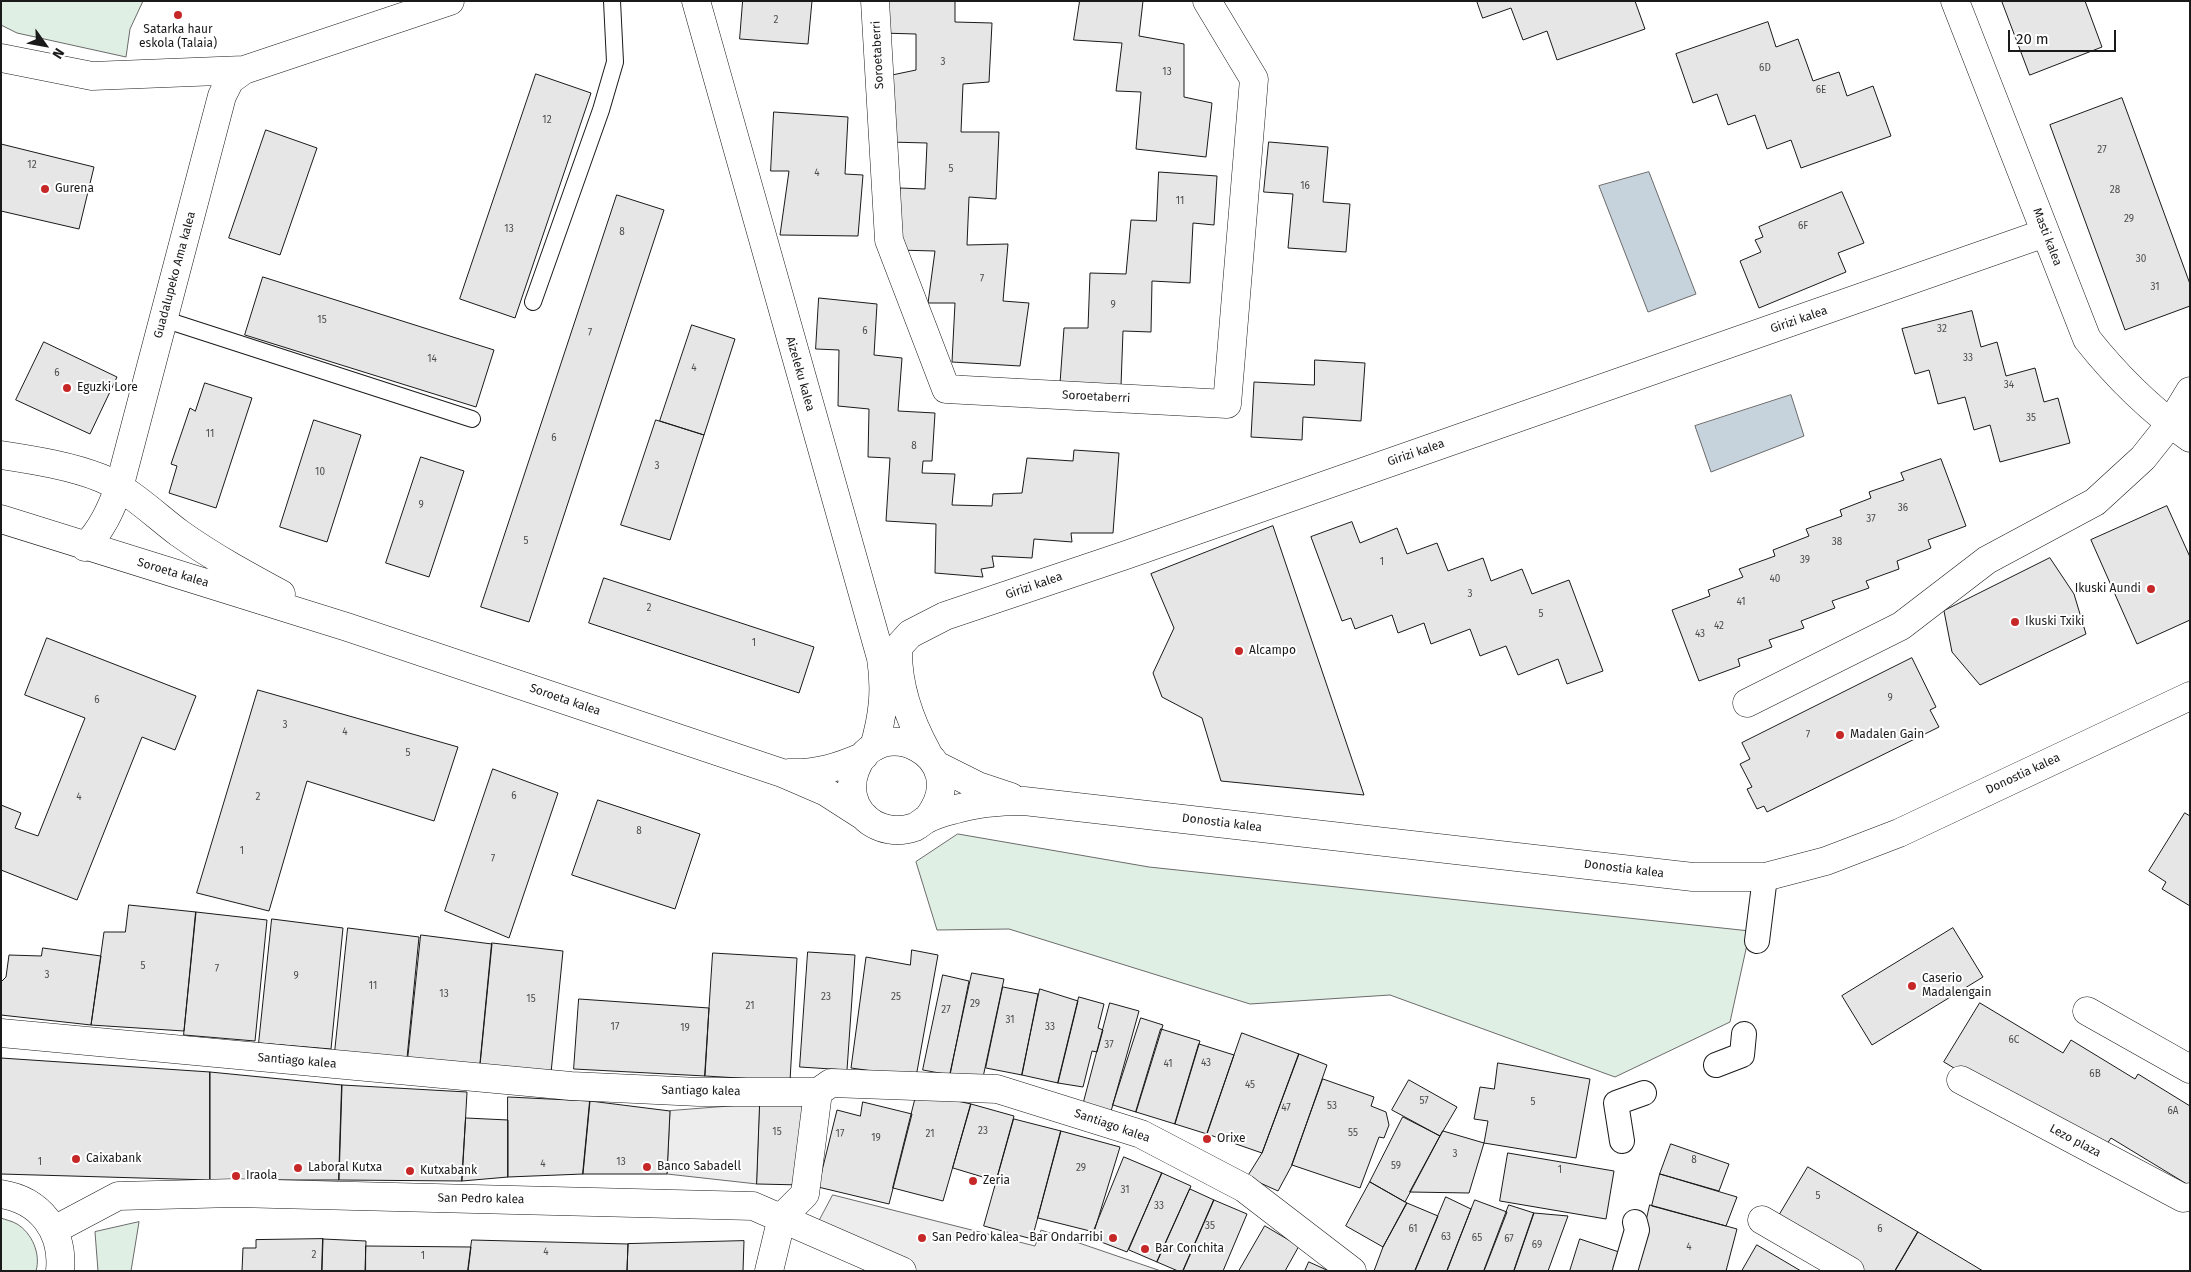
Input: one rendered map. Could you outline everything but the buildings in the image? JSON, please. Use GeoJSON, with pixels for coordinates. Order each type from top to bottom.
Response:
{"type":"FeatureCollection","features":[{"type":"Feature","properties":{"kind":"street"},"geometry":{"type":"LineString","coordinates":[[1,58],[92,76],[244,70],[450,1]]}},
{"type":"Feature","properties":{"kind":"street","name":"Aizeleku kalea"},"geometry":{"type":"LineString","coordinates":[[696,1],[881,658],[885,681],[884,705],[881,727],[869,751]]}},
{"type":"Feature","properties":{"kind":"street","name":"Soroetaberri"},"geometry":{"type":"LineString","coordinates":[[875,1],[889,240],[946,389],[1227,404],[1254,79],[1206,1]]}},
{"type":"Feature","properties":{"kind":"street","name":"Masti kalea"},"geometry":{"type":"LineString","coordinates":[[1956,1],[2087,339],[2108,366],[2180,431]]}},
{"type":"Feature","properties":{"kind":"street","name":"Guadalupeko Ama kalea"},"geometry":{"type":"LineString","coordinates":[[119,488],[222,96],[230,80],[244,70]]}},
{"type":"Feature","properties":{"kind":"street","name":"Girizi kalea"},"geometry":{"type":"LineString","coordinates":[[931,758],[913,727],[904,699],[898,652],[900,645],[910,634],[945,616],[1126,555],[2045,233]]}},
{"type":"Feature","properties":{"kind":"street"},"geometry":{"type":"LineString","coordinates":[[1747,703],[1902,626],[1987,560],[2095,502],[2143,458],[2180,431],[2190,392]]}},
{"type":"Feature","properties":{"kind":"street","name":"Soroeta kalea"},"geometry":{"type":"LineString","coordinates":[[1,455],[76,470],[102,479],[119,488],[182,535],[249,576],[347,626]]}},
{"type":"Feature","properties":{"kind":"street"},"geometry":{"type":"LineString","coordinates":[[85,546],[97,534],[106,520],[119,488]]}},
{"type":"Feature","properties":{"kind":"street","name":"Soroeta kalea"},"geometry":{"type":"LineString","coordinates":[[1,520],[347,626],[782,773],[826,792],[865,817]]}},
{"type":"Feature","properties":{"kind":"street","name":"Donostia kalea"},"geometry":{"type":"LineString","coordinates":[[869,751],[886,743],[899,741],[914,745],[931,758],[978,786],[1024,800],[1693,877],[1765,877],[1826,862],[1899,833],[2190,696]]}},
{"type":"Feature","properties":{"kind":"street"},"geometry":{"type":"LineString","coordinates":[[865,817],[856,805],[852,792],[855,772],[869,751]]}},
{"type":"Feature","properties":{"kind":"street","name":"Soroeta kalea"},"geometry":{"type":"LineString","coordinates":[[782,773],[804,774],[826,771],[845,765],[869,751]]}},
{"type":"Feature","properties":{"kind":"street"},"geometry":{"type":"LineString","coordinates":[[928,818],[936,807],[941,794],[941,778],[931,758]]}},
{"type":"Feature","properties":{"kind":"street","name":"Donostia kalea"},"geometry":{"type":"LineString","coordinates":[[865,817],[876,825],[889,830],[903,830],[917,826],[928,818],[977,804],[1024,800]]}},
{"type":"Feature","properties":{"kind":"street"},"geometry":{"type":"LineString","coordinates":[[1757,941],[1765,877]]}},
{"type":"Feature","properties":{"kind":"street"},"geometry":{"type":"LineString","coordinates":[[2087,1011],[2190,1069]]}},
{"type":"Feature","properties":{"kind":"street","name":"Santiago kalea"},"geometry":{"type":"LineString","coordinates":[[1,1034],[571,1086],[699,1092],[818,1092],[831,1083],[997,1089],[1141,1134],[1244,1188],[1352,1271]]}},
{"type":"Feature","properties":{"kind":"street"},"geometry":{"type":"LineString","coordinates":[[1716,1065],[1742,1055],[1744,1034]]}},
{"type":"Feature","properties":{"kind":"street","name":"Lezo plaza"},"geometry":{"type":"LineString","coordinates":[[1961,1080],[2183,1198],[2190,1197]]}},
{"type":"Feature","properties":{"kind":"street"},"geometry":{"type":"LineString","coordinates":[[770,1271],[782,1217],[805,1194],[818,1092]]}},
{"type":"Feature","properties":{"kind":"street"},"geometry":{"type":"LineString","coordinates":[[1622,1141],[1616,1104],[1644,1093]]}},
{"type":"Feature","properties":{"kind":"street","name":"San Pedro kalea"},"geometry":{"type":"LineString","coordinates":[[54,1230],[118,1196],[235,1193],[753,1206],[782,1217],[902,1271]]}},
{"type":"Feature","properties":{"kind":"street"},"geometry":{"type":"LineString","coordinates":[[1,1194],[18,1198],[36,1207],[54,1230],[60,1249],[60,1271]]}},
{"type":"Feature","properties":{"kind":"street"},"geometry":{"type":"LineString","coordinates":[[1762,1220],[1850,1271]]}},
{"type":"Feature","properties":{"kind":"street"},"geometry":{"type":"LineString","coordinates":[[1624,1271],[1637,1230],[1635,1222]]}},
{"type":"Feature","properties":{"kind":"lane"},"geometry":{"type":"LineString","coordinates":[[533,302],[601,110],[615,62],[612,1]]}},
{"type":"Feature","properties":{"kind":"lane"},"geometry":{"type":"LineString","coordinates":[[163,319],[472,419]]}},
{"type":"Feature","properties":{"kind":"green space"},"geometry":{"type":"Polygon","coordinates":[[[1,1],[143,1],[130,29],[126,57],[17,33],[1,25],[1,1]]]}},
{"type":"Feature","properties":{"kind":"green space"},"geometry":{"type":"Polygon","coordinates":[[[958,834],[1149,867],[1750,931],[1730,1022],[1615,1077],[1390,995],[1250,1004],[1009,929],[937,930],[916,862],[958,834]]]}},
{"type":"Feature","properties":{"kind":"green space"},"geometry":{"type":"Polygon","coordinates":[[[1,1218],[17,1224],[31,1238],[36,1251],[36,1271],[1,1271],[1,1218]]]}},
{"type":"Feature","properties":{"kind":"green space"},"geometry":{"type":"Polygon","coordinates":[[[139,1222],[131,1271],[98,1271],[95,1232],[139,1222]]]}},
{"type":"Feature","properties":{"kind":"shaded area"},"geometry":{"type":"Polygon","coordinates":[[[1649,172],[1696,294],[1648,312],[1599,186],[1649,172]]]}},
{"type":"Feature","properties":{"kind":"shaded area"},"geometry":{"type":"Polygon","coordinates":[[[1791,395],[1804,436],[1711,472],[1695,426],[1791,395]]]}},
{"type":"Feature","properties":{"kind":"shaded area"},"geometry":{"type":"Polygon","coordinates":[[[760,1104],[757,1184],[667,1174],[670,1111],[760,1104]]]}},
{"type":"Feature","properties":{"kind":"shaded area","name":"San Pedro kalea"},"geometry":{"type":"Polygon","coordinates":[[[833,1195],[1035,1246],[1041,1230],[1161,1271],[914,1271],[816,1227],[833,1195]]]}},
{"type":"Feature","properties":{"kind":"place","name":"Satarka haur eskola (Talaia)"},"geometry":{"type":"Point","coordinates":[178,15]}},
{"type":"Feature","properties":{"kind":"place","name":"Gurena"},"geometry":{"type":"Point","coordinates":[45,189]}},
{"type":"Feature","properties":{"kind":"place","name":"Eguzki Lore"},"geometry":{"type":"Point","coordinates":[67,388]}},
{"type":"Feature","properties":{"kind":"place","name":"Ikuski Aundi"},"geometry":{"type":"Point","coordinates":[2151,589]}},
{"type":"Feature","properties":{"kind":"place","name":"Ikuski Txiki"},"geometry":{"type":"Point","coordinates":[2015,622]}},
{"type":"Feature","properties":{"kind":"place","name":"Alcampo"},"geometry":{"type":"Point","coordinates":[1239,651]}},
{"type":"Feature","properties":{"kind":"place","name":"Madalen Gain"},"geometry":{"type":"Point","coordinates":[1840,735]}},
{"type":"Feature","properties":{"kind":"place","name":"Caserio Madalengain"},"geometry":{"type":"Point","coordinates":[1912,986]}},
{"type":"Feature","properties":{"kind":"place","name":"Orixe"},"geometry":{"type":"Point","coordinates":[1207,1139]}},
{"type":"Feature","properties":{"kind":"place","name":"Caixabank"},"geometry":{"type":"Point","coordinates":[76,1159]}},
{"type":"Feature","properties":{"kind":"place","name":"Banco Sabadell"},"geometry":{"type":"Point","coordinates":[647,1167]}},
{"type":"Feature","properties":{"kind":"place","name":"Laboral Kutxa"},"geometry":{"type":"Point","coordinates":[298,1168]}},
{"type":"Feature","properties":{"kind":"place","name":"Kutxabank"},"geometry":{"type":"Point","coordinates":[410,1171]}},
{"type":"Feature","properties":{"kind":"place","name":"Iraola"},"geometry":{"type":"Point","coordinates":[236,1176]}},
{"type":"Feature","properties":{"kind":"place","name":"Zeria"},"geometry":{"type":"Point","coordinates":[973,1181]}},
{"type":"Feature","properties":{"kind":"place","name":"San Pedro kalea"},"geometry":{"type":"Point","coordinates":[922,1238]}},
{"type":"Feature","properties":{"kind":"place","name":"Bar Ondarribi"},"geometry":{"type":"Point","coordinates":[1113,1238]}},
{"type":"Feature","properties":{"kind":"place","name":"Bar Conchita"},"geometry":{"type":"Point","coordinates":[1145,1249]}}]}
